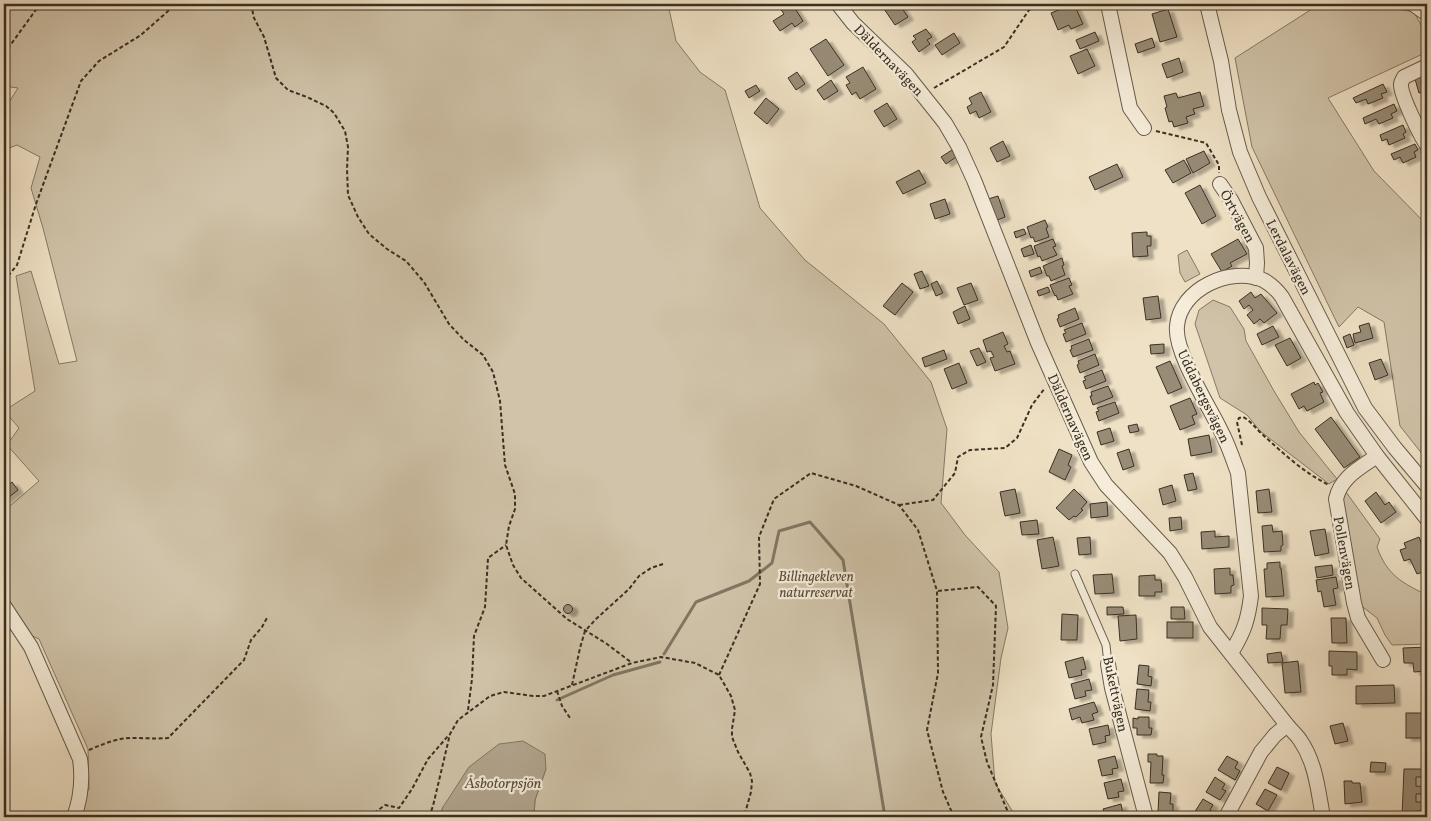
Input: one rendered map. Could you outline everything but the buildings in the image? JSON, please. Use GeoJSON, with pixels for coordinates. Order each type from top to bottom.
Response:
{"type":"FeatureCollection","features":[{"type":"Feature","properties":{"kind":"street","name":"Däldernavägen"},"geometry":{"type":"LineString","coordinates":[[838,4],[852,23],[906,74],[923,94],[959,147],[974,180],[1038,343],[1091,462],[1106,485],[1170,553],[1185,577],[1210,626],[1300,740],[1310,756],[1323,817]]}},
{"type":"Feature","properties":{"kind":"street"},"geometry":{"type":"LineString","coordinates":[[1108,4],[1130,108],[1144,128]]}},
{"type":"Feature","properties":{"kind":"street","name":"Lerdalavägen"},"geometry":{"type":"LineString","coordinates":[[1207,4],[1221,61],[1229,110],[1240,152],[1259,197],[1365,408],[1427,486]]}},
{"type":"Feature","properties":{"kind":"street"},"geometry":{"type":"LineString","coordinates":[[1413,4],[1427,14]]}},
{"type":"Feature","properties":{"kind":"street"},"geometry":{"type":"LineString","coordinates":[[1427,66],[1404,77],[1401,85],[1403,94],[1427,146]]}},
{"type":"Feature","properties":{"kind":"street","name":"Örtvägen"},"geometry":{"type":"LineString","coordinates":[[1220,184],[1231,200],[1256,248],[1256,278]]}},
{"type":"Feature","properties":{"kind":"street","name":"Uddabergsvägen"},"geometry":{"type":"LineString","coordinates":[[1231,653],[1249,615],[1251,596],[1239,484],[1232,454],[1184,360],[1178,342],[1176,327],[1181,311],[1189,298],[1202,287],[1218,280],[1236,276],[1264,280],[1274,286],[1347,413],[1377,456],[1427,519]]}},
{"type":"Feature","properties":{"kind":"street"},"geometry":{"type":"LineString","coordinates":[[1338,489],[1345,479],[1377,456]]}},
{"type":"Feature","properties":{"kind":"street","name":"Pollenvägen"},"geometry":{"type":"LineString","coordinates":[[1338,489],[1336,499],[1356,611],[1358,618],[1384,660]]}},
{"type":"Feature","properties":{"kind":"street"},"geometry":{"type":"LineString","coordinates":[[4,606],[31,647],[78,755],[82,773],[82,786],[74,817]]}},
{"type":"Feature","properties":{"kind":"street","name":"Bukettvägen"},"geometry":{"type":"LineString","coordinates":[[1108,664],[1112,688],[1146,817]]}},
{"type":"Feature","properties":{"kind":"street"},"geometry":{"type":"LineString","coordinates":[[1226,817],[1261,752],[1275,734],[1287,725]]}},
{"type":"Feature","properties":{"kind":"lane","name":"Bukettvägen"},"geometry":{"type":"LineString","coordinates":[[1075,574],[1106,645],[1108,664]]}},
{"type":"Feature","properties":{"kind":"path"},"geometry":{"type":"LineString","coordinates":[[4,54],[40,4]]}},
{"type":"Feature","properties":{"kind":"path"},"geometry":{"type":"LineString","coordinates":[[4,281],[17,265],[36,204],[81,80],[99,61],[141,35],[176,4]]}},
{"type":"Feature","properties":{"kind":"path"},"geometry":{"type":"LineString","coordinates":[[251,4],[254,18],[264,37],[276,78],[288,90],[326,106],[334,113],[345,131],[348,148],[346,169],[348,195],[358,217],[369,234],[387,249],[406,260],[424,282],[449,324],[464,340],[483,355],[494,372],[500,401],[505,464],[515,494],[515,509],[509,526],[506,545],[520,578],[567,619],[607,644],[632,663]]}},
{"type":"Feature","properties":{"kind":"path"},"geometry":{"type":"LineString","coordinates":[[923,94],[1004,47],[1029,10],[1041,4]]}},
{"type":"Feature","properties":{"kind":"path"},"geometry":{"type":"LineString","coordinates":[[1144,128],[1206,143],[1219,164],[1220,184]]}},
{"type":"Feature","properties":{"kind":"path"},"geometry":{"type":"LineString","coordinates":[[899,505],[933,500],[955,473],[958,457],[970,450],[1005,448],[1017,438],[1032,405],[1053,378]]}},
{"type":"Feature","properties":{"kind":"path"},"geometry":{"type":"LineString","coordinates":[[1243,450],[1237,422],[1239,418],[1243,417],[1248,419],[1258,431],[1283,453],[1318,480],[1338,489]]}},
{"type":"Feature","properties":{"kind":"path"},"geometry":{"type":"LineString","coordinates":[[719,675],[760,584],[759,536],[774,499],[810,473],[856,486],[899,505],[918,530],[937,590],[938,673],[927,730],[943,792],[954,817]]}},
{"type":"Feature","properties":{"kind":"path"},"geometry":{"type":"LineString","coordinates":[[468,712],[474,636],[486,607],[488,558],[506,545]]}},
{"type":"Feature","properties":{"kind":"path"},"geometry":{"type":"LineString","coordinates":[[572,686],[580,648],[586,631],[639,576],[651,568],[663,564]]}},
{"type":"Feature","properties":{"kind":"path"},"geometry":{"type":"LineString","coordinates":[[937,590],[978,587],[996,606],[992,685],[981,737],[986,762],[1010,817]]}},
{"type":"Feature","properties":{"kind":"path"},"geometry":{"type":"LineString","coordinates":[[78,755],[106,743],[130,738],[168,738],[244,660],[250,640],[262,628],[267,618]]}},
{"type":"Feature","properties":{"kind":"path"},"geometry":{"type":"LineString","coordinates":[[369,817],[384,805],[399,808],[412,789],[428,759],[450,734],[458,720],[490,696],[504,692],[544,696],[632,663],[661,657],[695,662],[719,675],[731,696],[735,710],[732,737],[752,781],[744,817]]}},
{"type":"Feature","properties":{"kind":"path"},"geometry":{"type":"LineString","coordinates":[[557,691],[560,702],[570,718]]}},
{"type":"Feature","properties":{"kind":"path"},"geometry":{"type":"LineString","coordinates":[[429,817],[450,734]]}},
{"type":"Feature","properties":{"kind":"green space","name":"Billingekleven naturreservat"},"geometry":{"type":"Polygon","coordinates":[[[4,4],[668,4],[676,41],[700,72],[725,90],[760,208],[805,260],[884,324],[931,382],[947,429],[941,503],[965,535],[999,572],[1008,628],[1001,658],[991,734],[995,783],[1016,817],[534,817],[535,800],[546,769],[443,807],[439,817],[70,817],[89,789],[88,749],[39,639],[4,623],[4,511],[39,481],[7,445],[19,428],[7,414],[4,414],[4,407],[10,407],[35,391],[16,276],[31,271],[59,364],[77,361],[31,188],[40,157],[17,145],[4,150],[4,110],[18,88],[4,86],[4,4]]]}},
{"type":"Feature","properties":{"kind":"green space"},"geometry":{"type":"Polygon","coordinates":[[[1311,4],[1372,4],[1414,12],[1427,36],[1427,52],[1328,98],[1374,171],[1427,225],[1427,460],[1400,426],[1384,322],[1358,307],[1339,327],[1252,147],[1235,58],[1312,9],[1311,4]]]}},
{"type":"Feature","properties":{"kind":"green space"},"geometry":{"type":"Polygon","coordinates":[[[1187,250],[1200,274],[1185,282],[1180,273],[1178,255],[1187,250]]]}},
{"type":"Feature","properties":{"kind":"green space"},"geometry":{"type":"Polygon","coordinates":[[[1213,300],[1230,307],[1244,329],[1246,341],[1299,432],[1337,479],[1329,484],[1260,431],[1247,415],[1220,398],[1195,324],[1199,310],[1213,300]]]}},
{"type":"Feature","properties":{"kind":"green space"},"geometry":{"type":"Polygon","coordinates":[[[1346,492],[1380,539],[1377,547],[1386,565],[1396,577],[1427,595],[1427,644],[1392,645],[1377,618],[1359,604],[1342,495],[1346,492]]]}},
{"type":"Feature","properties":{"kind":"water","name":"Åsbotorpsjön"},"geometry":{"type":"Polygon","coordinates":[[[523,741],[545,754],[546,769],[535,800],[534,817],[439,817],[443,807],[469,767],[499,744],[523,741]]]}},
{"type":"Feature","properties":{"kind":"waterway"},"geometry":{"type":"LineString","coordinates":[[664,654],[696,602],[749,581],[772,563],[779,531],[810,522],[843,560],[885,817]]}},
{"type":"Feature","properties":{"kind":"waterway"},"geometry":{"type":"LineString","coordinates":[[557,700],[613,675],[660,662]]}}]}
